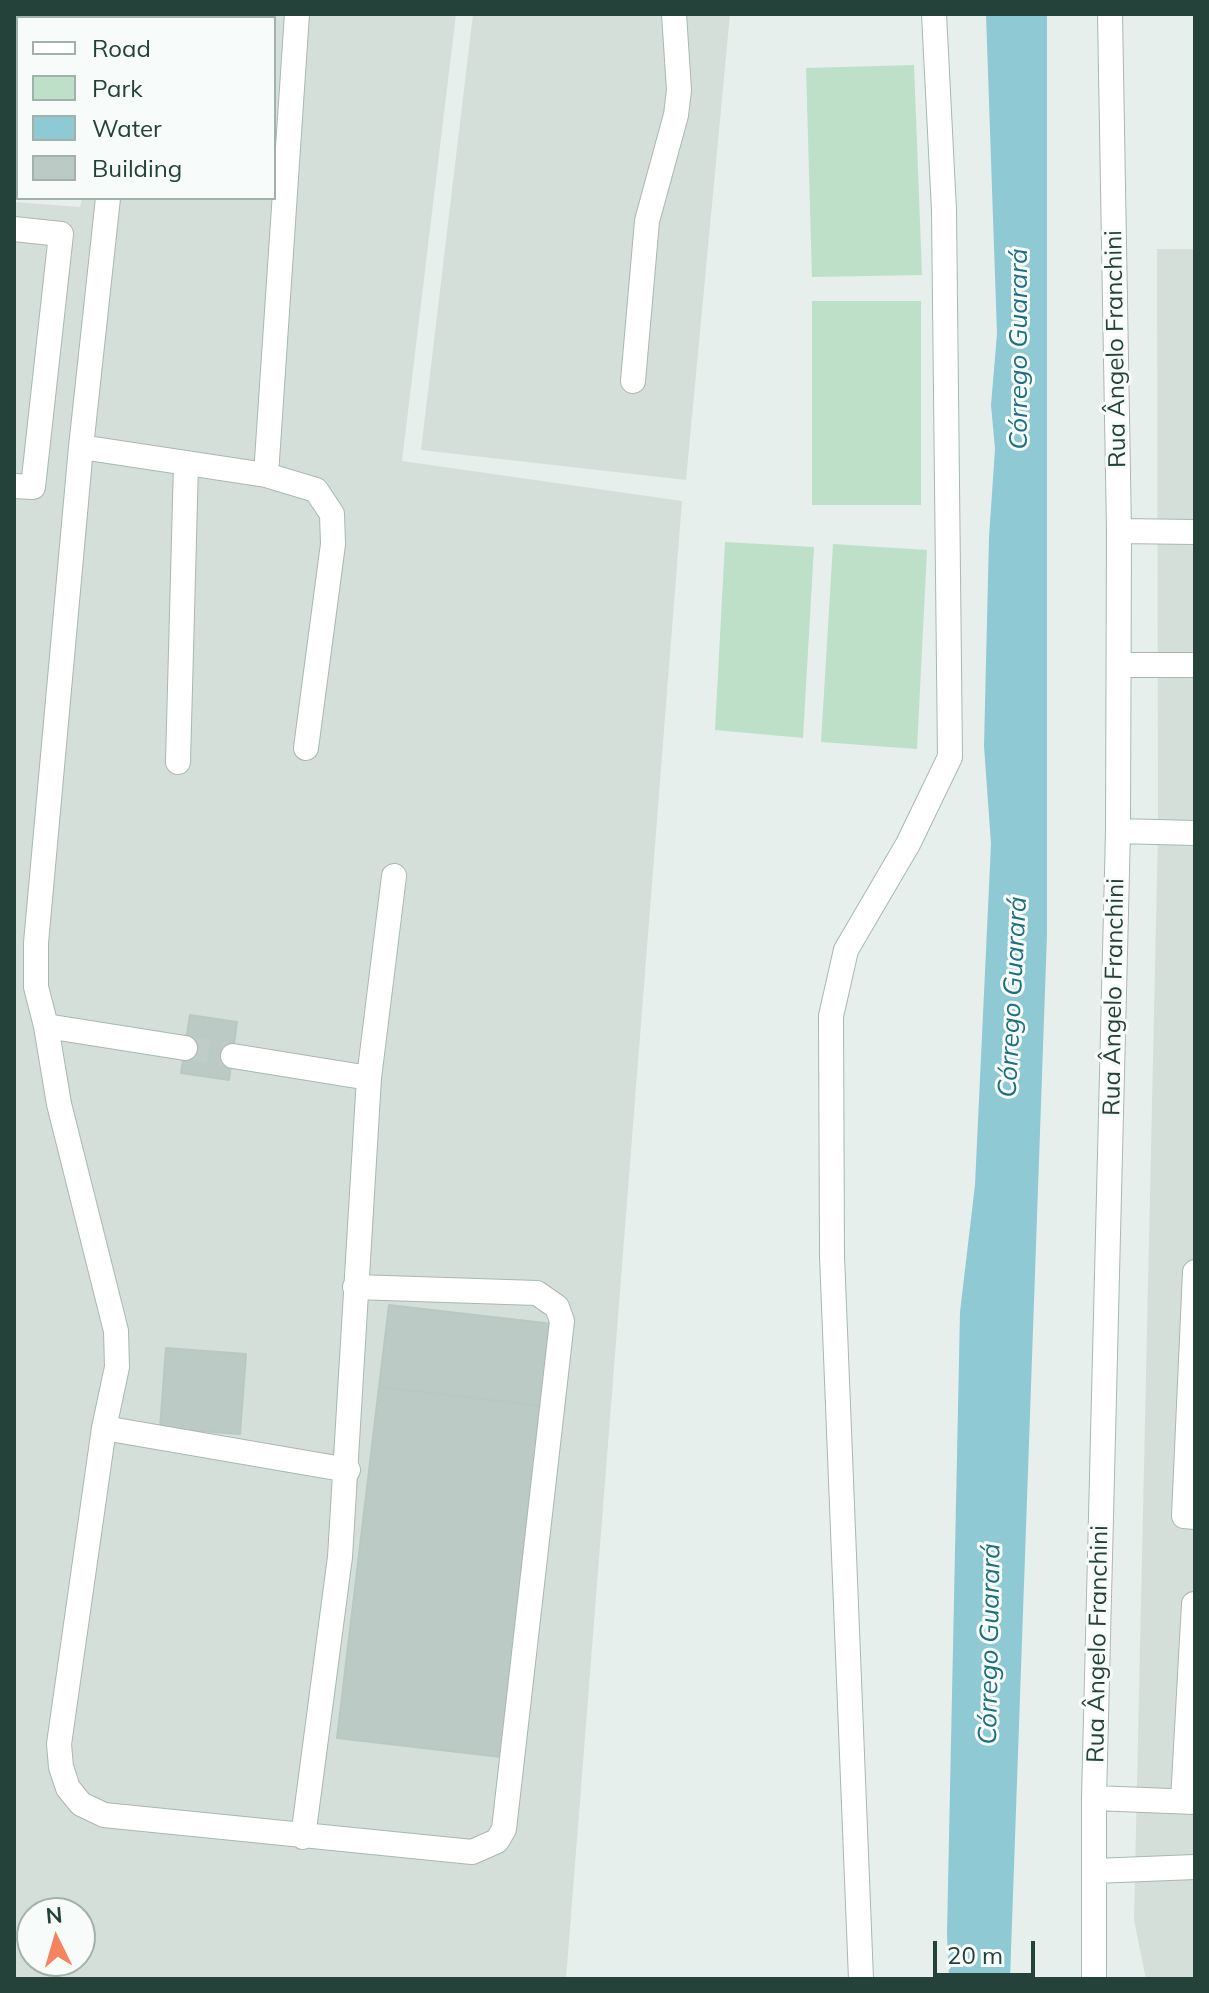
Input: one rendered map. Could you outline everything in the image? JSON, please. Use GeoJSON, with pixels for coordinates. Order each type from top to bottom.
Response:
{"type":"FeatureCollection","features":[{"type":"Feature","properties":{"kind":"street"},"geometry":{"type":"LineString","coordinates":[[266,475],[297,14]]}},
{"type":"Feature","properties":{"kind":"street"},"geometry":{"type":"LineString","coordinates":[[633,381],[647,221],[673,125],[679,90],[674,14]]}},
{"type":"Feature","properties":{"kind":"street"},"geometry":{"type":"LineString","coordinates":[[861,1979],[832,1256],[831,1016],[846,950],[908,844],[950,757],[944,225],[934,14]]}},
{"type":"Feature","properties":{"kind":"street","name":"Rua Ângelo Franchini"},"geometry":{"type":"LineString","coordinates":[[1094,1979],[1094,1798],[1118,831],[1119,531],[1110,14]]}},
{"type":"Feature","properties":{"kind":"street"},"geometry":{"type":"LineString","coordinates":[[108,200],[81,447],[36,943],[36,987],[59,1104],[116,1331],[117,1367],[104,1428],[59,1744],[61,1767],[68,1788],[81,1804],[104,1815],[472,1852],[497,1841],[504,1829],[562,1321],[557,1307],[537,1293],[355,1287]]}},
{"type":"Feature","properties":{"kind":"street"},"geometry":{"type":"LineString","coordinates":[[14,229],[61,234],[33,487],[14,486]]}},
{"type":"Feature","properties":{"kind":"street"},"geometry":{"type":"LineString","coordinates":[[81,447],[266,475],[316,490],[332,514],[333,544],[306,748]]}},
{"type":"Feature","properties":{"kind":"street"},"geometry":{"type":"LineString","coordinates":[[178,762],[186,464]]}},
{"type":"Feature","properties":{"kind":"street"},"geometry":{"type":"LineString","coordinates":[[1119,531],[1195,532]]}},
{"type":"Feature","properties":{"kind":"street"},"geometry":{"type":"LineString","coordinates":[[1119,665],[1195,665]]}},
{"type":"Feature","properties":{"kind":"street"},"geometry":{"type":"LineString","coordinates":[[1118,831],[1195,833]]}},
{"type":"Feature","properties":{"kind":"street"},"geometry":{"type":"LineString","coordinates":[[303,1837],[340,1557],[348,1470],[355,1287],[369,1078],[394,876]]}},
{"type":"Feature","properties":{"kind":"street"},"geometry":{"type":"LineString","coordinates":[[46,1026],[185,1048]]}},
{"type":"Feature","properties":{"kind":"street"},"geometry":{"type":"LineString","coordinates":[[233,1056],[369,1078]]}},
{"type":"Feature","properties":{"kind":"street"},"geometry":{"type":"LineString","coordinates":[[1195,1272],[1184,1516],[1195,1517]]}},
{"type":"Feature","properties":{"kind":"street"},"geometry":{"type":"LineString","coordinates":[[104,1428],[348,1470]]}},
{"type":"Feature","properties":{"kind":"street"},"geometry":{"type":"LineString","coordinates":[[1094,1798],[1189,1801],[1194,1604]]}},
{"type":"Feature","properties":{"kind":"street"},"geometry":{"type":"LineString","coordinates":[[1094,1871],[1195,1867]]}},
{"type":"Feature","properties":{"kind":"shaded area"},"geometry":{"type":"Polygon","coordinates":[[[109,14],[456,14],[402,461],[682,501],[566,1979],[14,1979],[14,202],[80,207],[82,200],[276,200],[276,16],[109,14]]]}},
{"type":"Feature","properties":{"kind":"shaded area"},"geometry":{"type":"Polygon","coordinates":[[[473,14],[730,14],[686,480],[421,450],[473,14]]]}},
{"type":"Feature","properties":{"kind":"shaded area"},"geometry":{"type":"Polygon","coordinates":[[[1157,249],[1195,249],[1195,1979],[1146,1979],[1134,1920],[1158,832],[1157,249]]]}},
{"type":"Feature","properties":{"kind":"green space"},"geometry":{"type":"Polygon","coordinates":[[[914,65],[922,275],[812,277],[806,68],[914,65]]]}},
{"type":"Feature","properties":{"kind":"green space"},"geometry":{"type":"Polygon","coordinates":[[[812,301],[921,301],[921,505],[812,505],[812,301]]]}},
{"type":"Feature","properties":{"kind":"green space"},"geometry":{"type":"Polygon","coordinates":[[[725,542],[814,547],[803,738],[715,730],[725,542]]]}},
{"type":"Feature","properties":{"kind":"green space"},"geometry":{"type":"Polygon","coordinates":[[[833,544],[927,550],[917,749],[821,742],[833,544]]]}},
{"type":"Feature","properties":{"kind":"water","name":"Córrego Guarará"},"geometry":{"type":"Polygon","coordinates":[[[986,14],[1047,14],[1047,934],[1010,1979],[949,1979],[947,1933],[960,1312],[975,1185],[991,844],[984,746],[989,537],[995,449],[991,405],[997,334],[986,14]]]}},
{"type":"Feature","properties":{"kind":"building"},"geometry":{"type":"Polygon","coordinates":[[[190,1015],[237,1022],[229,1080],[181,1073],[190,1015]]]}},
{"type":"Feature","properties":{"kind":"building"},"geometry":{"type":"Polygon","coordinates":[[[389,1305],[553,1324],[543,1406],[379,1387],[389,1305]]]}},
{"type":"Feature","properties":{"kind":"building"},"geometry":{"type":"Polygon","coordinates":[[[166,1348],[246,1354],[240,1434],[160,1428],[166,1348]]]}},
{"type":"Feature","properties":{"kind":"building"},"geometry":{"type":"Polygon","coordinates":[[[379,1387],[543,1406],[501,1757],[337,1738],[379,1387]]]}},
{"type":"Feature","properties":{"kind":"tunnel"},"geometry":{"type":"LineString","coordinates":[[185,1048],[233,1056]]}}]}
